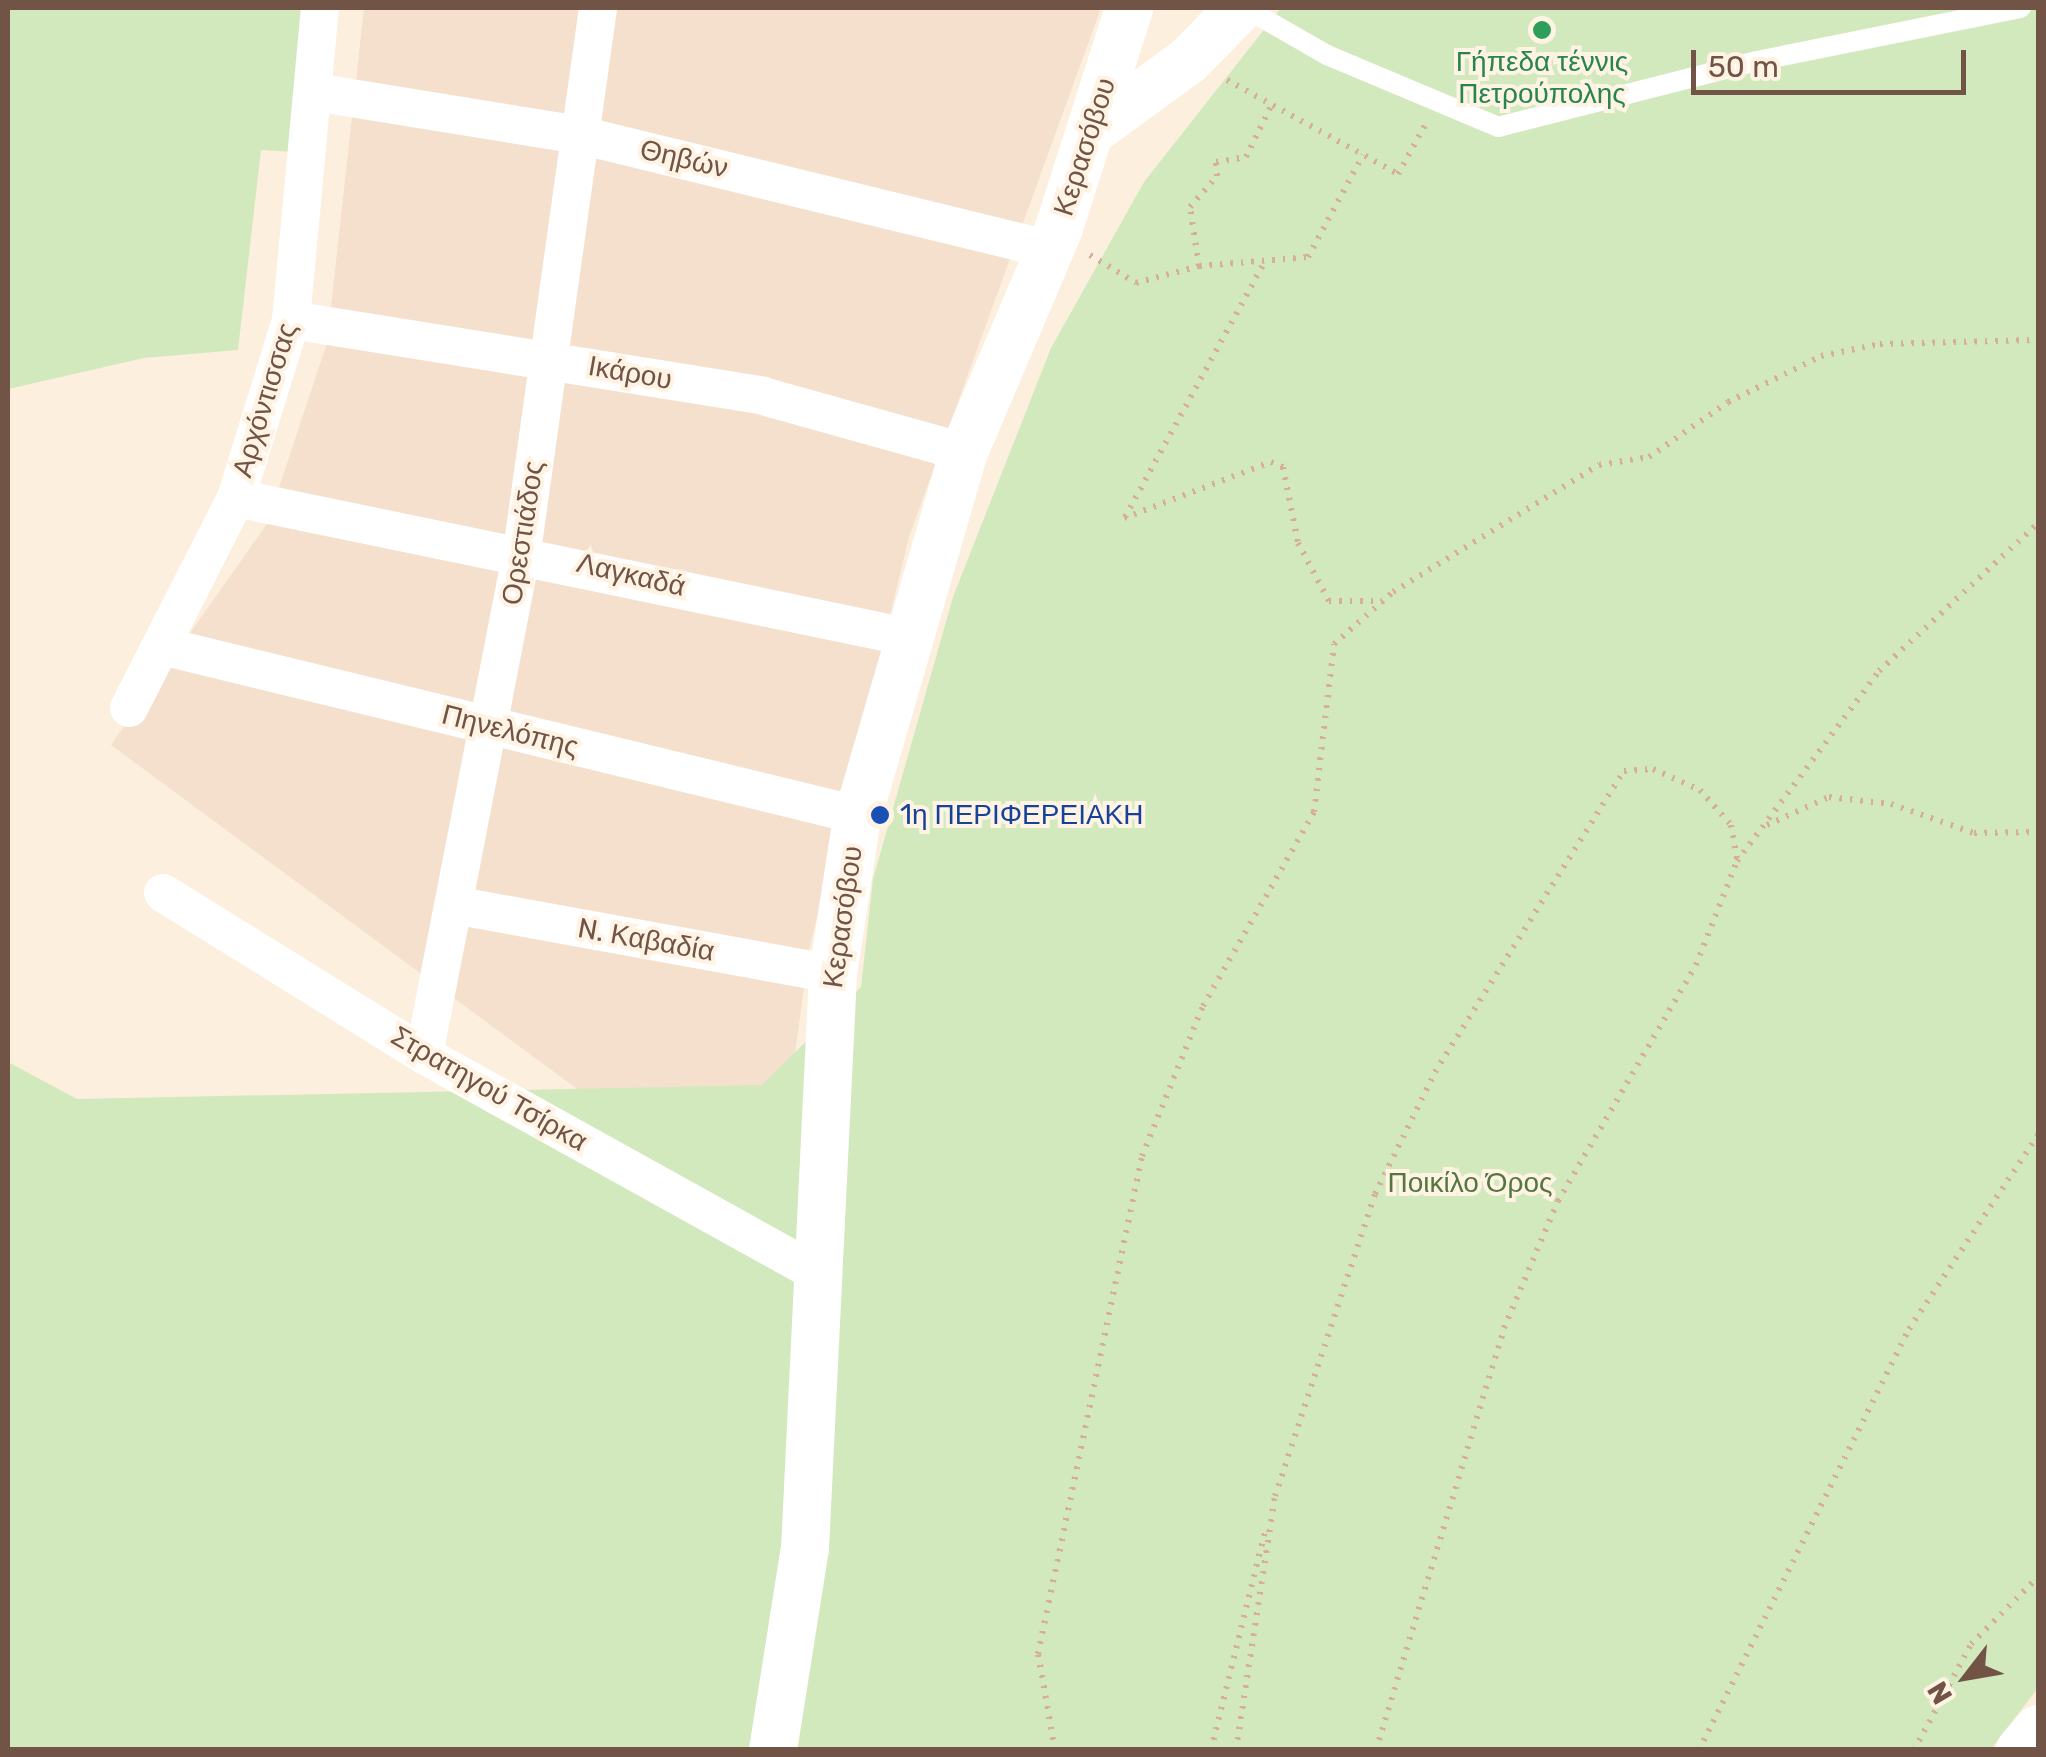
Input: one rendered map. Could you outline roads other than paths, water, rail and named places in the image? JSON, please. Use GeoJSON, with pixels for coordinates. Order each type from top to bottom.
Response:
{"type":"FeatureCollection","features":[{"type":"Feature","properties":{"kind":"street","name":"Αρχόντισσας"},"geometry":{"type":"LineString","coordinates":[[130,708],[236,498],[291,320],[320,8]]}},
{"type":"Feature","properties":{"kind":"street","name":"Ορεστιάδος"},"geometry":{"type":"LineString","coordinates":[[424,1055],[459,906],[522,551],[598,8]]}},
{"type":"Feature","properties":{"kind":"street"},"geometry":{"type":"LineString","coordinates":[[1092,131],[1189,60],[1242,8]]}},
{"type":"Feature","properties":{"kind":"street","name":"Κερασόβου"},"geometry":{"type":"LineString","coordinates":[[774,1750],[806,1548],[833,974],[858,815],[964,452],[1054,239],[1092,131],[1120,10]]}},
{"type":"Feature","properties":{"kind":"street","name":"Θηβών"},"geometry":{"type":"LineString","coordinates":[[314,92],[580,135],[1054,239]]}},
{"type":"Feature","properties":{"kind":"street","name":"Ικάρου"},"geometry":{"type":"LineString","coordinates":[[291,320],[548,358],[762,396],[964,452]]}},
{"type":"Feature","properties":{"kind":"street","name":"Λαγκαδά"},"geometry":{"type":"LineString","coordinates":[[236,498],[522,551],[908,638]]}},
{"type":"Feature","properties":{"kind":"street","name":"Πηνελόπης"},"geometry":{"type":"LineString","coordinates":[[162,646],[858,815]]}},
{"type":"Feature","properties":{"kind":"street","name":"Στρατηγού Τσίρκα"},"geometry":{"type":"LineString","coordinates":[[163,892],[424,1055],[821,1275]]}},
{"type":"Feature","properties":{"kind":"street","name":"N. Καβαδία"},"geometry":{"type":"LineString","coordinates":[[459,906],[833,974]]}},
{"type":"Feature","properties":{"kind":"street"},"geometry":{"type":"LineString","coordinates":[[2020,1750],[2038,1729]]}},
{"type":"Feature","properties":{"kind":"lane"},"geometry":{"type":"LineString","coordinates":[[1242,8],[1327,56],[1498,127],[1538,123],[1757,61],[2021,8]]}},
{"type":"Feature","properties":{"kind":"place","name":"Γήπεδα τέννις Πετρούπολης"},"geometry":{"type":"Point","coordinates":[1542,30]}},
{"type":"Feature","properties":{"kind":"place","name":"1η ΠΕΡΙΦΕΡΕΙΑΚΗ"},"geometry":{"type":"Point","coordinates":[880,815]}},
{"type":"Feature","properties":{"kind":"park label","name":"Ποικίλο Όρος"},"geometry":{"type":"Point","coordinates":[1470,1183]}}]}
